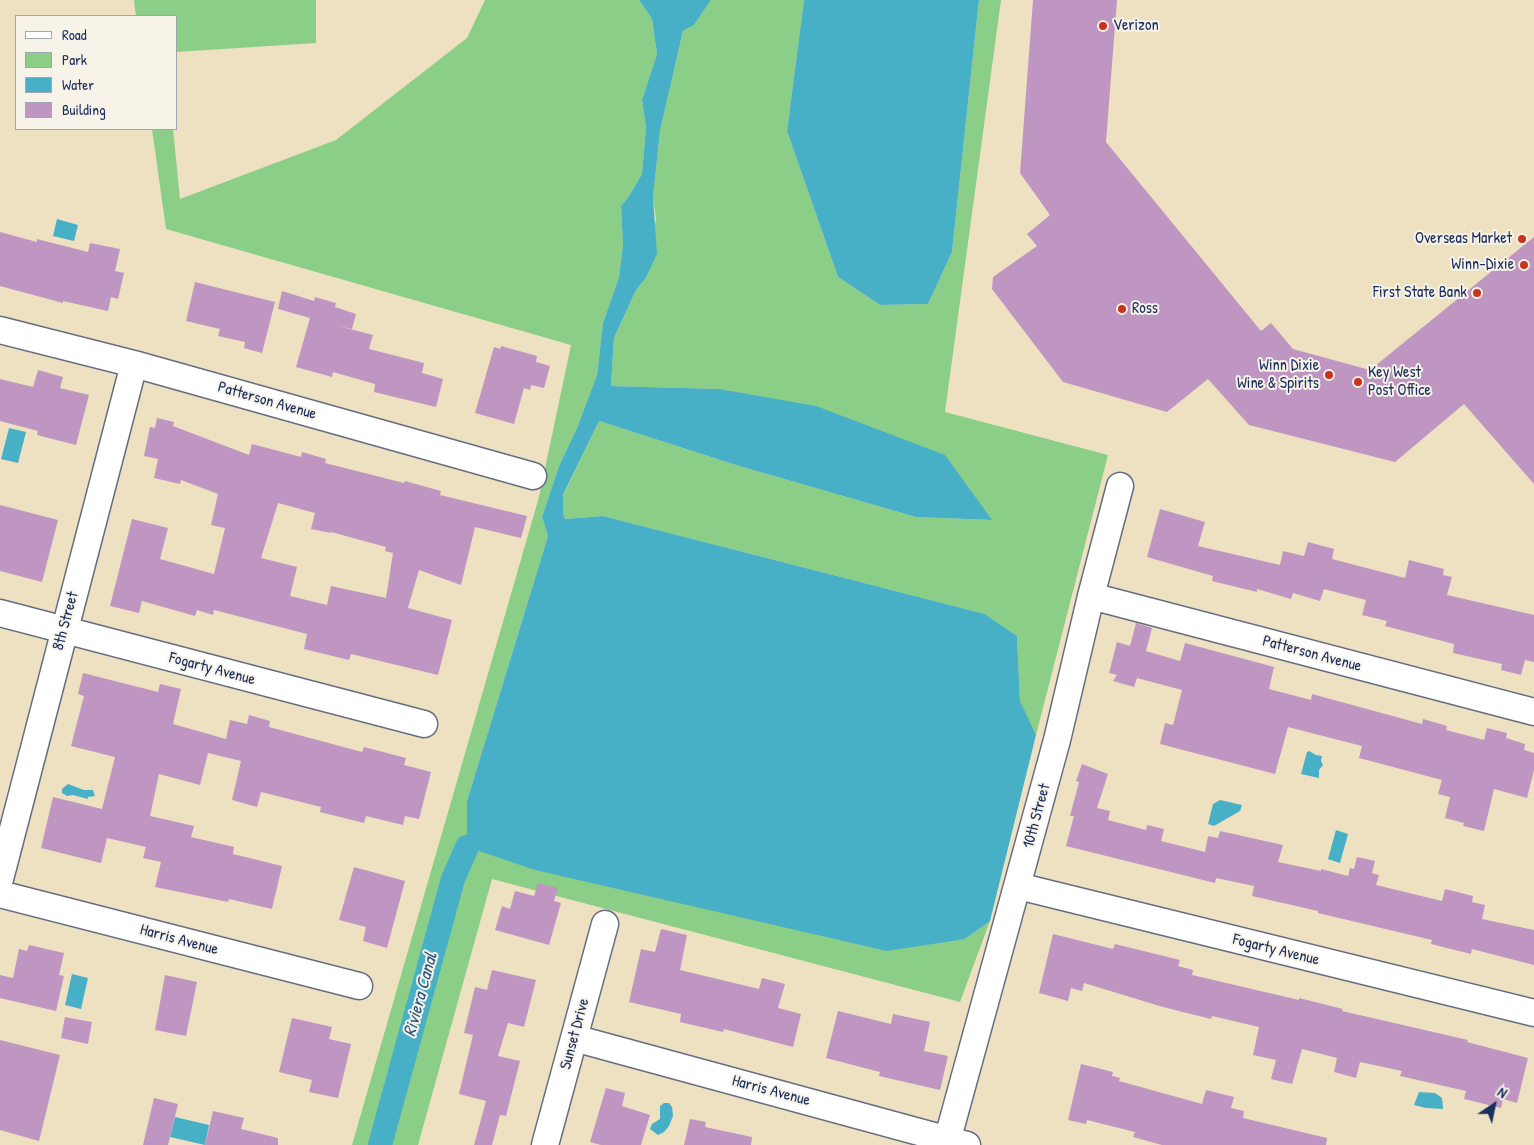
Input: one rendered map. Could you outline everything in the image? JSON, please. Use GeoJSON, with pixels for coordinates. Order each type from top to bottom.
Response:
{"type":"FeatureCollection","features":[{"type":"Feature","properties":{"kind":"street","name":"Patterson Avenue"},"geometry":{"type":"LineString","coordinates":[[0,330],[134,364],[533,476]]}},
{"type":"Feature","properties":{"kind":"street","name":"8th Street"},"geometry":{"type":"LineString","coordinates":[[0,878],[134,364]]}},
{"type":"Feature","properties":{"kind":"street","name":"10th Street"},"geometry":{"type":"LineString","coordinates":[[953,1143],[1057,740],[1091,596],[1120,486]]}},
{"type":"Feature","properties":{"kind":"street","name":"Patterson Avenue"},"geometry":{"type":"LineString","coordinates":[[1091,596],[1534,712]]}},
{"type":"Feature","properties":{"kind":"street","name":"Fogarty Avenue"},"geometry":{"type":"LineString","coordinates":[[0,613],[424,724]]}},
{"type":"Feature","properties":{"kind":"street","name":"Fogarty Avenue"},"geometry":{"type":"LineString","coordinates":[[1018,886],[1534,1013]]}},
{"type":"Feature","properties":{"kind":"street","name":"Harris Avenue"},"geometry":{"type":"LineString","coordinates":[[0,894],[359,986]]}},
{"type":"Feature","properties":{"kind":"street","name":"Sunset Drive"},"geometry":{"type":"LineString","coordinates":[[545,1145],[605,924]]}},
{"type":"Feature","properties":{"kind":"street","name":"Harris Avenue"},"geometry":{"type":"LineString","coordinates":[[574,1038],[953,1143]]}},
{"type":"Feature","properties":{"kind":"green space"},"geometry":{"type":"Polygon","coordinates":[[[134,0],[316,0],[316,43],[178,52],[178,15],[136,15],[134,0]]]}},
{"type":"Feature","properties":{"kind":"green space"},"geometry":{"type":"Polygon","coordinates":[[[485,0],[639,0],[652,19],[657,54],[642,100],[646,127],[642,174],[621,206],[623,245],[619,277],[603,323],[597,375],[577,428],[559,466],[542,517],[548,536],[467,801],[467,847],[965,939],[990,921],[960,1002],[492,879],[418,1145],[352,1145],[539,497],[571,345],[166,229],[152,130],[173,130],[180,199],[336,140],[467,38],[485,0]]]}},
{"type":"Feature","properties":{"kind":"green space"},"geometry":{"type":"Polygon","coordinates":[[[711,0],[804,0],[787,131],[838,277],[880,305],[928,304],[952,252],[979,0],[1001,0],[945,412],[1108,455],[1036,735],[1020,702],[1017,636],[985,614],[603,516],[565,519],[563,496],[599,421],[739,466],[916,517],[991,520],[719,389],[611,386],[614,338],[636,290],[645,279],[656,219],[653,197],[660,131],[683,31],[694,25],[711,0]]]}},
{"type":"Feature","properties":{"kind":"water"},"geometry":{"type":"Polygon","coordinates":[[[639,0],[711,0],[694,25],[683,31],[660,131],[653,197],[657,254],[645,279],[636,290],[614,338],[611,386],[719,389],[816,406],[945,455],[992,520],[916,517],[739,466],[599,421],[563,495],[565,519],[603,516],[985,614],[1017,636],[1020,701],[1036,735],[990,921],[965,939],[887,951],[535,870],[467,847],[467,801],[548,536],[542,517],[559,466],[577,428],[597,375],[603,323],[619,277],[623,245],[621,206],[642,174],[646,127],[642,100],[657,54],[652,19],[639,0]]]}},
{"type":"Feature","properties":{"kind":"water"},"geometry":{"type":"Polygon","coordinates":[[[804,0],[979,0],[952,252],[928,304],[880,305],[838,277],[787,131],[804,0]]]}},
{"type":"Feature","properties":{"kind":"water"},"geometry":{"type":"Polygon","coordinates":[[[57,219],[78,225],[74,241],[53,236],[57,219]]]}},
{"type":"Feature","properties":{"kind":"water"},"geometry":{"type":"Polygon","coordinates":[[[9,428],[26,432],[18,463],[1,459],[9,428]]]}},
{"type":"Feature","properties":{"kind":"water"},"geometry":{"type":"Polygon","coordinates":[[[1307,752],[1322,756],[1321,761],[1323,765],[1319,770],[1319,778],[1301,774],[1307,752]]]}},
{"type":"Feature","properties":{"kind":"water"},"geometry":{"type":"Polygon","coordinates":[[[68,784],[84,790],[93,790],[95,796],[88,797],[88,799],[73,795],[67,796],[62,793],[62,789],[68,784]]]}},
{"type":"Feature","properties":{"kind":"water"},"geometry":{"type":"Polygon","coordinates":[[[1220,800],[1242,805],[1240,811],[1214,826],[1208,824],[1213,804],[1220,800]]]}},
{"type":"Feature","properties":{"kind":"water"},"geometry":{"type":"Polygon","coordinates":[[[1336,830],[1348,834],[1340,863],[1328,859],[1336,830]]]}},
{"type":"Feature","properties":{"kind":"water"},"geometry":{"type":"Polygon","coordinates":[[[72,974],[88,978],[81,1009],[65,1005],[72,974]]]}},
{"type":"Feature","properties":{"kind":"water"},"geometry":{"type":"Polygon","coordinates":[[[1419,1092],[1435,1093],[1442,1098],[1443,1109],[1414,1105],[1419,1092]]]}},
{"type":"Feature","properties":{"kind":"water"},"geometry":{"type":"Polygon","coordinates":[[[664,1103],[669,1103],[672,1107],[673,1116],[669,1126],[658,1135],[650,1129],[652,1124],[660,1119],[660,1106],[664,1103]]]}},
{"type":"Feature","properties":{"kind":"water"},"geometry":{"type":"Polygon","coordinates":[[[175,1117],[209,1125],[205,1145],[170,1137],[175,1117]]]}},
{"type":"Feature","properties":{"kind":"building"},"geometry":{"type":"Polygon","coordinates":[[[1033,0],[1117,0],[1106,142],[1261,331],[1271,323],[1293,349],[1370,370],[1534,237],[1534,484],[1464,404],[1395,462],[1249,425],[1208,379],[1167,412],[1063,382],[992,289],[993,277],[1037,246],[1027,234],[1050,215],[1020,173],[1033,0]]]}},
{"type":"Feature","properties":{"kind":"building"},"geometry":{"type":"Polygon","coordinates":[[[0,232],[37,242],[37,239],[88,252],[90,243],[120,249],[115,271],[124,273],[118,299],[111,297],[108,311],[63,301],[63,303],[0,286],[0,232]]]}},
{"type":"Feature","properties":{"kind":"building"},"geometry":{"type":"Polygon","coordinates":[[[195,282],[275,302],[262,353],[244,348],[245,342],[218,336],[220,329],[186,321],[195,282]]]}},
{"type":"Feature","properties":{"kind":"building"},"geometry":{"type":"Polygon","coordinates":[[[282,291],[314,301],[315,297],[336,303],[335,307],[356,314],[352,329],[338,326],[373,335],[369,349],[424,363],[422,373],[443,379],[436,407],[374,392],[375,384],[333,372],[332,377],[296,367],[310,318],[278,309],[282,291]]]}},
{"type":"Feature","properties":{"kind":"building"},"geometry":{"type":"Polygon","coordinates":[[[501,346],[537,356],[536,362],[550,366],[544,388],[531,385],[530,390],[524,388],[514,424],[475,413],[494,347],[500,349],[501,346]]]}},
{"type":"Feature","properties":{"kind":"building"},"geometry":{"type":"Polygon","coordinates":[[[38,370],[63,377],[60,388],[89,395],[76,445],[37,435],[38,431],[0,421],[0,379],[33,387],[38,370]]]}},
{"type":"Feature","properties":{"kind":"building"},"geometry":{"type":"Polygon","coordinates":[[[157,418],[174,422],[173,426],[249,455],[252,444],[301,457],[302,452],[326,459],[325,463],[404,483],[405,481],[441,491],[440,495],[527,516],[521,538],[475,527],[461,585],[419,570],[408,608],[452,620],[438,675],[351,654],[349,660],[304,649],[307,634],[214,610],[213,615],[197,610],[195,616],[142,601],[139,613],[110,606],[132,519],[168,528],[160,559],[214,574],[225,528],[211,525],[218,494],[181,480],[180,484],[154,478],[158,459],[144,456],[150,427],[155,428],[157,418]],[[278,503],[261,558],[297,567],[290,596],[327,605],[331,586],[386,598],[393,553],[385,551],[386,547],[331,532],[311,529],[315,513],[278,503]]]}},
{"type":"Feature","properties":{"kind":"building"},"geometry":{"type":"Polygon","coordinates":[[[0,505],[58,520],[42,582],[0,571],[0,505]]]}},
{"type":"Feature","properties":{"kind":"building"},"geometry":{"type":"Polygon","coordinates":[[[1160,509],[1205,522],[1198,546],[1280,565],[1283,551],[1304,556],[1308,542],[1334,549],[1332,559],[1405,578],[1409,560],[1444,569],[1443,575],[1452,577],[1447,595],[1534,615],[1534,662],[1525,660],[1521,675],[1501,670],[1502,664],[1453,653],[1454,644],[1385,626],[1387,621],[1362,615],[1366,600],[1324,589],[1320,601],[1293,593],[1291,599],[1257,589],[1257,592],[1212,581],[1213,576],[1147,557],[1160,509]]]}},
{"type":"Feature","properties":{"kind":"building"},"geometry":{"type":"Polygon","coordinates":[[[1136,623],[1152,628],[1146,651],[1180,661],[1185,643],[1274,667],[1269,689],[1311,700],[1312,694],[1422,724],[1423,719],[1447,726],[1446,730],[1484,740],[1487,728],[1507,733],[1506,738],[1525,744],[1524,750],[1534,753],[1534,770],[1527,798],[1494,789],[1484,831],[1463,826],[1464,823],[1445,818],[1450,797],[1438,794],[1442,780],[1359,758],[1362,746],[1288,727],[1275,774],[1160,744],[1165,723],[1173,725],[1182,690],[1137,678],[1134,687],[1113,681],[1117,675],[1109,673],[1117,642],[1130,646],[1136,623]]]}},
{"type":"Feature","properties":{"kind":"building"},"geometry":{"type":"Polygon","coordinates":[[[83,673],[158,692],[160,684],[181,689],[173,724],[226,739],[230,720],[247,724],[249,715],[270,721],[269,727],[362,752],[364,747],[406,758],[404,765],[431,772],[419,819],[405,816],[403,825],[366,816],[364,823],[320,812],[321,807],[261,792],[257,807],[232,800],[241,761],[208,753],[200,785],[159,774],[150,816],[194,826],[191,837],[234,847],[233,854],[282,866],[272,909],[229,899],[228,902],[155,887],[161,862],[143,858],[146,847],[107,838],[101,863],[41,848],[53,797],[102,809],[115,757],[71,746],[84,696],[78,694],[83,673]]]}},
{"type":"Feature","properties":{"kind":"building"},"geometry":{"type":"Polygon","coordinates":[[[1082,764],[1108,774],[1097,808],[1110,811],[1108,820],[1146,830],[1147,825],[1164,829],[1161,841],[1205,852],[1208,836],[1218,838],[1220,831],[1283,845],[1278,862],[1321,871],[1321,869],[1348,876],[1350,868],[1354,869],[1357,857],[1375,861],[1372,873],[1379,875],[1376,885],[1442,901],[1445,889],[1473,896],[1472,902],[1485,905],[1482,919],[1534,930],[1534,965],[1472,949],[1471,954],[1431,944],[1432,940],[1252,896],[1254,886],[1216,878],[1215,883],[1066,846],[1074,816],[1070,816],[1079,782],[1076,781],[1082,764]]]}},
{"type":"Feature","properties":{"kind":"building"},"geometry":{"type":"Polygon","coordinates":[[[354,867],[405,881],[387,948],[363,941],[366,927],[339,920],[354,867]]]}},
{"type":"Feature","properties":{"kind":"building"},"geometry":{"type":"Polygon","coordinates":[[[538,883],[558,888],[554,901],[561,903],[549,945],[495,930],[502,906],[510,909],[515,891],[534,896],[538,883]]]}},
{"type":"Feature","properties":{"kind":"building"},"geometry":{"type":"Polygon","coordinates":[[[661,929],[687,935],[680,970],[759,989],[762,978],[785,984],[778,1008],[801,1014],[793,1047],[724,1029],[723,1032],[680,1022],[681,1014],[629,1002],[641,949],[655,952],[661,929]]]}},
{"type":"Feature","properties":{"kind":"building"},"geometry":{"type":"Polygon","coordinates":[[[1053,934],[1113,949],[1115,944],[1180,960],[1178,966],[1193,970],[1192,975],[1299,1000],[1299,998],[1343,1009],[1342,1011],[1468,1040],[1467,1042],[1528,1058],[1517,1103],[1503,1099],[1501,1108],[1464,1099],[1466,1091],[1400,1076],[1402,1071],[1360,1062],[1356,1078],[1334,1072],[1337,1058],[1302,1049],[1292,1084],[1271,1079],[1276,1060],[1253,1055],[1259,1027],[1212,1016],[1211,1019],[1163,1007],[1084,983],[1082,991],[1071,988],[1068,1001],[1039,993],[1053,934]]]}},
{"type":"Feature","properties":{"kind":"building"},"geometry":{"type":"Polygon","coordinates":[[[29,945],[64,953],[59,975],[64,976],[56,1011],[0,998],[0,975],[13,978],[19,949],[27,951],[29,945]]]}},
{"type":"Feature","properties":{"kind":"building"},"geometry":{"type":"Polygon","coordinates":[[[492,970],[536,980],[524,1027],[508,1023],[498,1056],[520,1061],[506,1116],[500,1115],[492,1145],[474,1145],[486,1101],[459,1094],[473,1035],[464,1033],[475,987],[487,990],[492,970]]]}},
{"type":"Feature","properties":{"kind":"building"},"geometry":{"type":"Polygon","coordinates":[[[165,975],[197,982],[186,1036],[155,1030],[165,975]]]}},
{"type":"Feature","properties":{"kind":"building"},"geometry":{"type":"Polygon","coordinates":[[[838,1011],[891,1024],[893,1014],[930,1022],[924,1051],[948,1056],[940,1090],[879,1076],[880,1072],[826,1058],[838,1011]]]}},
{"type":"Feature","properties":{"kind":"building"},"geometry":{"type":"Polygon","coordinates":[[[65,1017],[92,1022],[88,1044],[61,1038],[65,1017]]]}},
{"type":"Feature","properties":{"kind":"building"},"geometry":{"type":"Polygon","coordinates":[[[292,1018],[332,1027],[329,1039],[351,1044],[338,1098],[309,1092],[312,1080],[279,1072],[292,1018]]]}},
{"type":"Feature","properties":{"kind":"building"},"geometry":{"type":"Polygon","coordinates":[[[0,1040],[60,1055],[39,1141],[0,1130],[0,1040]]]}},
{"type":"Feature","properties":{"kind":"building"},"geometry":{"type":"Polygon","coordinates":[[[1081,1064],[1113,1072],[1112,1076],[1120,1078],[1119,1081],[1202,1104],[1206,1090],[1234,1097],[1231,1108],[1244,1111],[1243,1118],[1327,1138],[1326,1145],[1162,1145],[1133,1137],[1135,1132],[1087,1120],[1086,1124],[1068,1120],[1081,1064]]]}},
{"type":"Feature","properties":{"kind":"building"},"geometry":{"type":"Polygon","coordinates":[[[606,1088],[625,1093],[622,1106],[650,1115],[641,1145],[601,1145],[590,1142],[606,1088]]]}},
{"type":"Feature","properties":{"kind":"building"},"geometry":{"type":"Polygon","coordinates":[[[154,1098],[178,1104],[168,1145],[143,1145],[154,1098]]]}},
{"type":"Feature","properties":{"kind":"building"},"geometry":{"type":"Polygon","coordinates":[[[213,1111],[244,1118],[241,1129],[278,1138],[278,1145],[205,1145],[213,1111]]]}},
{"type":"Feature","properties":{"kind":"building"},"geometry":{"type":"Polygon","coordinates":[[[690,1119],[706,1122],[705,1127],[752,1137],[751,1145],[684,1145],[690,1119]]]}},
{"type":"Feature","properties":{"kind":"waterway","name":"Riviera Canal"},"geometry":{"type":"LineString","coordinates":[[380,1145],[453,879],[467,847]]}},
{"type":"Feature","properties":{"kind":"place","name":"Verizon"},"geometry":{"type":"Point","coordinates":[1103,26]}},
{"type":"Feature","properties":{"kind":"place","name":"Overseas Market"},"geometry":{"type":"Point","coordinates":[1522,239]}},
{"type":"Feature","properties":{"kind":"place","name":"Winn-Dixie"},"geometry":{"type":"Point","coordinates":[1524,265]}},
{"type":"Feature","properties":{"kind":"place","name":"First State Bank"},"geometry":{"type":"Point","coordinates":[1477,293]}},
{"type":"Feature","properties":{"kind":"place","name":"Ross"},"geometry":{"type":"Point","coordinates":[1122,309]}},
{"type":"Feature","properties":{"kind":"place","name":"Winn Dixie Wine & Spirits"},"geometry":{"type":"Point","coordinates":[1329,375]}},
{"type":"Feature","properties":{"kind":"place","name":"Key West Post Office"},"geometry":{"type":"Point","coordinates":[1358,382]}}]}
